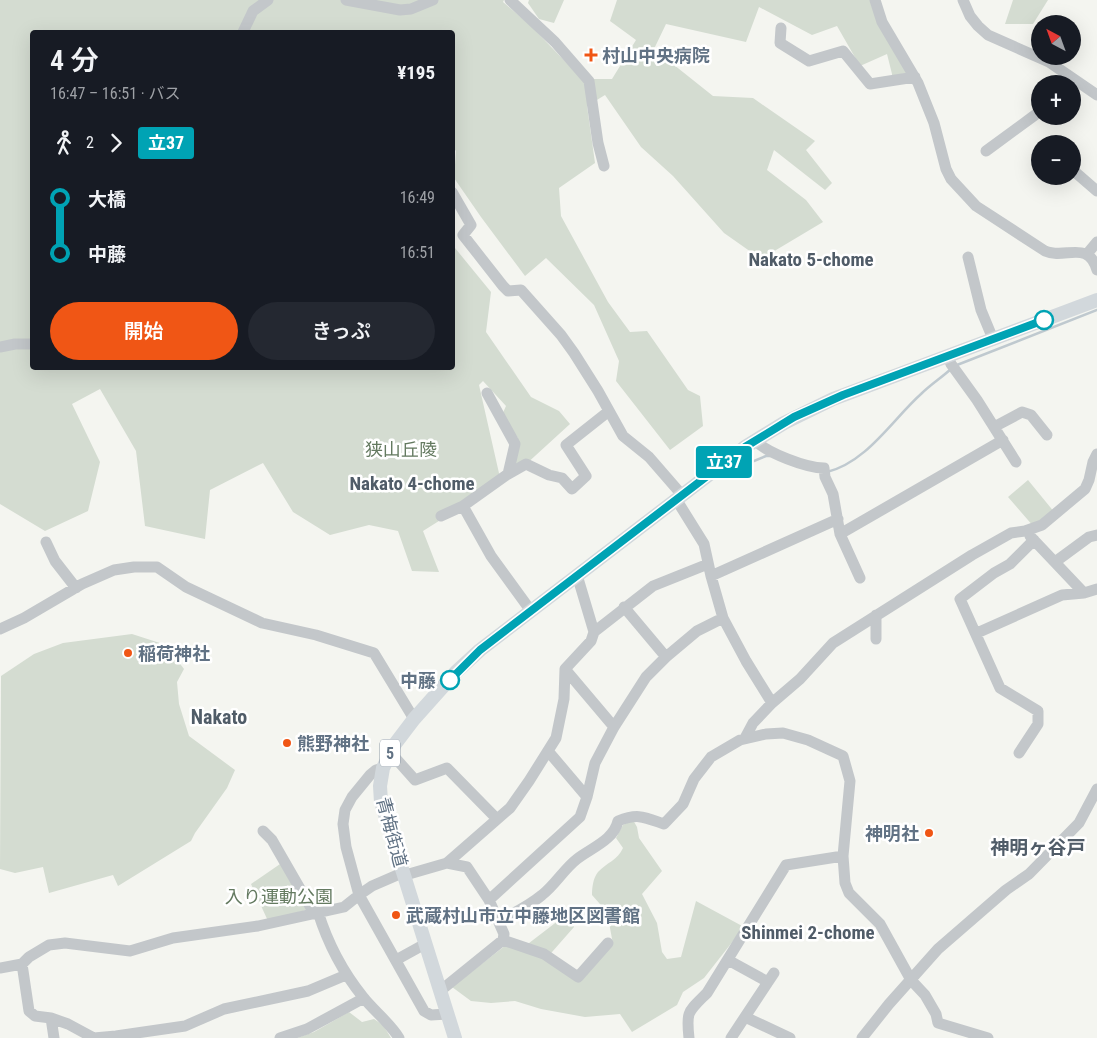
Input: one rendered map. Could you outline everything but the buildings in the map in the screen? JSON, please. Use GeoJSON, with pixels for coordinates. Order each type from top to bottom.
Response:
{"type":"FeatureCollection","features":[{"type":"Feature","properties":{"kind":"main road","name":"青梅街道"},"geometry":{"type":"LineString","coordinates":[[455,1038],[381,802],[380,786],[383,768],[390,752],[414,719],[471,658],[755,440],[818,406],[951,363],[993,339],[1097,300]]}},
{"type":"Feature","properties":{"kind":"street"},"geometry":{"type":"LineString","coordinates":[[244,30],[253,11],[268,0]]}},
{"type":"Feature","properties":{"kind":"street"},"geometry":{"type":"LineString","coordinates":[[346,0],[400,10],[411,9],[434,0]]}},
{"type":"Feature","properties":{"kind":"street"},"geometry":{"type":"LineString","coordinates":[[510,0],[555,42],[589,81],[598,143],[604,166]]}},
{"type":"Feature","properties":{"kind":"street"},"geometry":{"type":"LineString","coordinates":[[875,0],[882,22],[915,77],[934,123],[950,179],[976,206],[1045,251],[1056,254],[1077,251],[1087,254],[1093,260],[1097,270]]}},
{"type":"Feature","properties":{"kind":"street"},"geometry":{"type":"LineString","coordinates":[[963,0],[970,16],[988,35],[1049,62],[1097,95]]}},
{"type":"Feature","properties":{"kind":"street"},"geometry":{"type":"LineString","coordinates":[[781,28],[780,43],[809,61],[843,51],[870,84],[915,77]]}},
{"type":"Feature","properties":{"kind":"street"},"geometry":{"type":"LineString","coordinates":[[986,151],[1031,118]]}},
{"type":"Feature","properties":{"kind":"street"},"geometry":{"type":"LineString","coordinates":[[1081,177],[1097,191]]}},
{"type":"Feature","properties":{"kind":"street"},"geometry":{"type":"LineString","coordinates":[[455,197],[471,225],[463,235],[503,286],[508,291],[521,290],[561,335],[609,410],[623,436],[649,458],[679,497],[704,544],[723,618],[746,661],[772,703]]}},
{"type":"Feature","properties":{"kind":"street"},"geometry":{"type":"LineString","coordinates":[[1087,254],[1097,242]]}},
{"type":"Feature","properties":{"kind":"street"},"geometry":{"type":"LineString","coordinates":[[968,257],[981,310],[993,339]]}},
{"type":"Feature","properties":{"kind":"street"},"geometry":{"type":"LineString","coordinates":[[0,347],[30,344]]}},
{"type":"Feature","properties":{"kind":"street"},"geometry":{"type":"LineString","coordinates":[[951,363],[1016,462]]}},
{"type":"Feature","properties":{"kind":"street"},"geometry":{"type":"LineString","coordinates":[[488,393],[515,444],[508,474],[505,476]]}},
{"type":"Feature","properties":{"kind":"street"},"geometry":{"type":"LineString","coordinates":[[441,516],[463,506],[505,476],[526,464],[549,475],[562,478],[572,489],[586,476],[566,445],[609,410]]}},
{"type":"Feature","properties":{"kind":"street"},"geometry":{"type":"LineString","coordinates":[[994,427],[1022,412],[1031,415],[1046,435]]}},
{"type":"Feature","properties":{"kind":"street"},"geometry":{"type":"LineString","coordinates":[[755,440],[762,448],[812,468],[824,468],[833,494],[840,534],[860,578]]}},
{"type":"Feature","properties":{"kind":"street"},"geometry":{"type":"LineString","coordinates":[[840,534],[1003,440]]}},
{"type":"Feature","properties":{"kind":"street"},"geometry":{"type":"LineString","coordinates":[[745,738],[753,723],[772,703],[800,679],[834,643],[972,554],[1011,533],[1025,531],[1042,525],[1084,489],[1089,480],[1097,454]]}},
{"type":"Feature","properties":{"kind":"street"},"geometry":{"type":"LineString","coordinates":[[463,506],[492,556],[531,611]]}},
{"type":"Feature","properties":{"kind":"street"},"geometry":{"type":"LineString","coordinates":[[711,576],[838,519]]}},
{"type":"Feature","properties":{"kind":"street"},"geometry":{"type":"LineString","coordinates":[[1025,531],[1055,562],[1093,591]]}},
{"type":"Feature","properties":{"kind":"street"},"geometry":{"type":"LineString","coordinates":[[1055,562],[1089,538],[1097,535]]}},
{"type":"Feature","properties":{"kind":"street"},"geometry":{"type":"LineString","coordinates":[[1019,753],[1038,724],[1038,711],[1000,688],[977,633],[960,599],[994,573],[1010,564],[1034,540]]}},
{"type":"Feature","properties":{"kind":"street"},"geometry":{"type":"LineString","coordinates":[[46,542],[55,561],[76,588]]}},
{"type":"Feature","properties":{"kind":"street"},"geometry":{"type":"LineString","coordinates":[[0,968],[22,964],[29,957],[48,945],[65,943],[130,951],[163,940],[237,930],[344,907],[358,895],[380,882],[402,873],[409,874],[448,863],[510,808],[556,738],[564,699],[565,669],[591,641],[594,632],[652,586],[708,564]]}},
{"type":"Feature","properties":{"kind":"street"},"geometry":{"type":"LineString","coordinates":[[0,629],[114,570],[134,567],[157,567],[186,587],[262,623],[316,635],[374,654],[414,719]]}},
{"type":"Feature","properties":{"kind":"street"},"geometry":{"type":"LineString","coordinates":[[577,575],[594,632]]}},
{"type":"Feature","properties":{"kind":"street"},"geometry":{"type":"LineString","coordinates":[[977,633],[1062,595],[1093,591]]}},
{"type":"Feature","properties":{"kind":"street"},"geometry":{"type":"LineString","coordinates":[[624,608],[666,657]]}},
{"type":"Feature","properties":{"kind":"street"},"geometry":{"type":"LineString","coordinates":[[876,615],[876,639]]}},
{"type":"Feature","properties":{"kind":"street"},"geometry":{"type":"LineString","coordinates":[[488,900],[580,817],[595,763],[614,727],[646,676],[697,631],[723,618]]}},
{"type":"Feature","properties":{"kind":"street"},"geometry":{"type":"LineString","coordinates":[[565,669],[614,727]]}},
{"type":"Feature","properties":{"kind":"street"},"geometry":{"type":"LineString","coordinates":[[499,921],[529,905],[544,894],[575,860],[612,835],[617,828],[618,821],[632,815],[664,824],[683,804],[694,779],[711,757],[745,738],[783,733],[808,740],[843,756],[850,781],[843,856],[844,883],[849,894],[880,924],[911,980],[925,995],[936,1014],[938,1023],[988,1038]]}},
{"type":"Feature","properties":{"kind":"street"},"geometry":{"type":"LineString","coordinates":[[548,750],[587,797]]}},
{"type":"Feature","properties":{"kind":"street"},"geometry":{"type":"LineString","coordinates":[[390,752],[415,780],[447,768],[497,819]]}},
{"type":"Feature","properties":{"kind":"street"},"geometry":{"type":"LineString","coordinates":[[383,768],[376,770],[359,787],[345,810],[343,824],[346,847],[358,895],[424,1011],[431,1015],[447,1014]]}},
{"type":"Feature","properties":{"kind":"street"},"geometry":{"type":"LineString","coordinates":[[862,1038],[889,1004],[938,950],[1006,890],[1029,874],[1079,823],[1097,789]]}},
{"type":"Feature","properties":{"kind":"street"},"geometry":{"type":"LineString","coordinates":[[270,835],[316,913],[336,959],[346,975],[399,1038]]}},
{"type":"Feature","properties":{"kind":"street"},"geometry":{"type":"LineString","coordinates":[[689,1038],[687,1019],[689,1010],[707,993],[786,865],[843,856]]}},
{"type":"Feature","properties":{"kind":"street"},"geometry":{"type":"LineString","coordinates":[[440,991],[503,940],[504,934],[488,900],[467,867],[448,863]]}},
{"type":"Feature","properties":{"kind":"street"},"geometry":{"type":"LineString","coordinates":[[503,940],[544,954],[578,977],[608,942]]}},
{"type":"Feature","properties":{"kind":"street"},"geometry":{"type":"LineString","coordinates":[[396,960],[425,944]]}},
{"type":"Feature","properties":{"kind":"street"},"geometry":{"type":"LineString","coordinates":[[728,960],[771,978],[731,1038]]}},
{"type":"Feature","properties":{"kind":"street"},"geometry":{"type":"LineString","coordinates":[[22,964],[29,1011],[35,1016],[51,1018],[68,1024],[94,1038],[185,1026],[224,1009],[308,990],[346,975]]}},
{"type":"Feature","properties":{"kind":"street"},"geometry":{"type":"LineString","coordinates":[[280,1038],[307,1029],[364,998]]}},
{"type":"Feature","properties":{"kind":"street"},"geometry":{"type":"LineString","coordinates":[[745,1017],[790,1038]]}},
{"type":"Feature","properties":{"kind":"street"},"geometry":{"type":"LineString","coordinates":[[51,1018],[54,1038]]}},
{"type":"Feature","properties":{"kind":"green space","name":"狭山丘陵"},"geometry":{"type":"Polygon","coordinates":[[[0,0],[504,0],[503,2],[531,26],[582,79],[612,79],[636,40],[610,21],[617,0],[873,0],[907,73],[892,76],[887,54],[860,66],[837,26],[812,35],[759,7],[746,42],[666,24],[654,49],[713,96],[753,98],[815,141],[806,150],[832,183],[825,190],[774,150],[767,170],[806,200],[823,222],[761,259],[724,233],[673,176],[641,147],[605,95],[587,106],[595,163],[559,188],[561,216],[608,302],[630,332],[647,331],[688,390],[700,396],[703,426],[670,450],[616,381],[619,361],[594,305],[546,258],[525,276],[455,179],[455,30],[30,30],[30,370],[455,370],[455,248],[491,292],[486,332],[531,397],[559,411],[570,424],[512,477],[518,438],[501,417],[506,406],[483,381],[479,385],[501,482],[423,531],[439,572],[412,571],[398,531],[369,525],[330,535],[293,512],[263,463],[210,490],[205,539],[145,526],[136,451],[100,389],[72,404],[100,462],[88,511],[45,531],[0,504],[0,0]]]}},
{"type":"Feature","properties":{"kind":"green space"},"geometry":{"type":"Polygon","coordinates":[[[529,0],[564,0],[554,23],[539,19],[528,3],[529,0]]]}},
{"type":"Feature","properties":{"kind":"green space"},"geometry":{"type":"Polygon","coordinates":[[[1013,0],[1048,0],[1039,15],[1031,15],[1031,24],[1005,24],[1013,0]]]}},
{"type":"Feature","properties":{"kind":"green space"},"geometry":{"type":"Polygon","coordinates":[[[1028,480],[1055,513],[1034,527],[1008,497],[1028,480]]]}},
{"type":"Feature","properties":{"kind":"green space"},"geometry":{"type":"Polygon","coordinates":[[[132,634],[166,645],[184,669],[177,682],[179,704],[189,736],[235,770],[227,788],[191,841],[118,886],[113,875],[49,893],[43,867],[15,873],[0,869],[1,676],[34,654],[63,643],[132,634]]]}},
{"type":"Feature","properties":{"kind":"green space"},"geometry":{"type":"Polygon","coordinates":[[[633,820],[637,827],[639,838],[662,871],[642,894],[657,923],[662,952],[667,959],[681,957],[696,901],[744,927],[704,978],[683,992],[677,1005],[632,1032],[620,1014],[585,1017],[541,1009],[515,1001],[491,1003],[471,1001],[452,987],[506,945],[520,950],[563,917],[570,920],[574,927],[545,960],[579,981],[613,944],[607,912],[592,895],[593,886],[598,872],[621,852],[623,848],[616,838],[623,825],[633,820]]]}},
{"type":"Feature","properties":{"kind":"green space","name":"入り運動公園"},"geometry":{"type":"Polygon","coordinates":[[[283,862],[310,909],[268,921],[251,884],[283,862]]]}},
{"type":"Feature","properties":{"kind":"green space"},"geometry":{"type":"Polygon","coordinates":[[[349,1012],[362,1022],[374,1019],[383,1025],[391,1038],[297,1038],[314,1032],[349,1012]]]}},
{"type":"Feature","properties":{"kind":"waterway"},"geometry":{"type":"LineString","coordinates":[[957,365],[1097,310]]}},
{"type":"Feature","properties":{"kind":"waterway"},"geometry":{"type":"LineString","coordinates":[[827,472],[841,467],[867,450],[910,404],[951,369]]}},
{"type":"Feature","properties":{"kind":"waterway"},"geometry":{"type":"LineString","coordinates":[[725,473],[770,456]]}},
{"type":"Feature","properties":{"kind":"bus line","name":"立37"},"geometry":{"type":"LineString","coordinates":[[450,680],[480,650],[718,467],[765,434],[813,408],[843,395],[1044,320]]}},
{"type":"Feature","properties":{"kind":"place","name":"村山中央病院"},"geometry":{"type":"Point","coordinates":[591,55]}},
{"type":"Feature","properties":{"kind":"place","name":"稲荷神社"},"geometry":{"type":"Point","coordinates":[128,653]}},
{"type":"Feature","properties":{"kind":"place","name":"中藤"},"geometry":{"type":"Point","coordinates":[450,680]}},
{"type":"Feature","properties":{"kind":"place","name":"熊野神社"},"geometry":{"type":"Point","coordinates":[287,743]}},
{"type":"Feature","properties":{"kind":"place","name":"神明社"},"geometry":{"type":"Point","coordinates":[929,833]}},
{"type":"Feature","properties":{"kind":"place","name":"武蔵村山市立中藤地区図書館"},"geometry":{"type":"Point","coordinates":[396,915]}},
{"type":"Feature","properties":{"kind":"district","name":"Nakato 5-chome"},"geometry":{"type":"Point","coordinates":[811,259]}},
{"type":"Feature","properties":{"kind":"district","name":"Nakato 4-chome"},"geometry":{"type":"Point","coordinates":[412,483]}},
{"type":"Feature","properties":{"kind":"district","name":"Nakato"},"geometry":{"type":"Point","coordinates":[219,717]}},
{"type":"Feature","properties":{"kind":"district","name":"神明ヶ谷戸"},"geometry":{"type":"Point","coordinates":[1038,847]}},
{"type":"Feature","properties":{"kind":"district","name":"Shinmei 2-chome"},"geometry":{"type":"Point","coordinates":[808,932]}}]}
